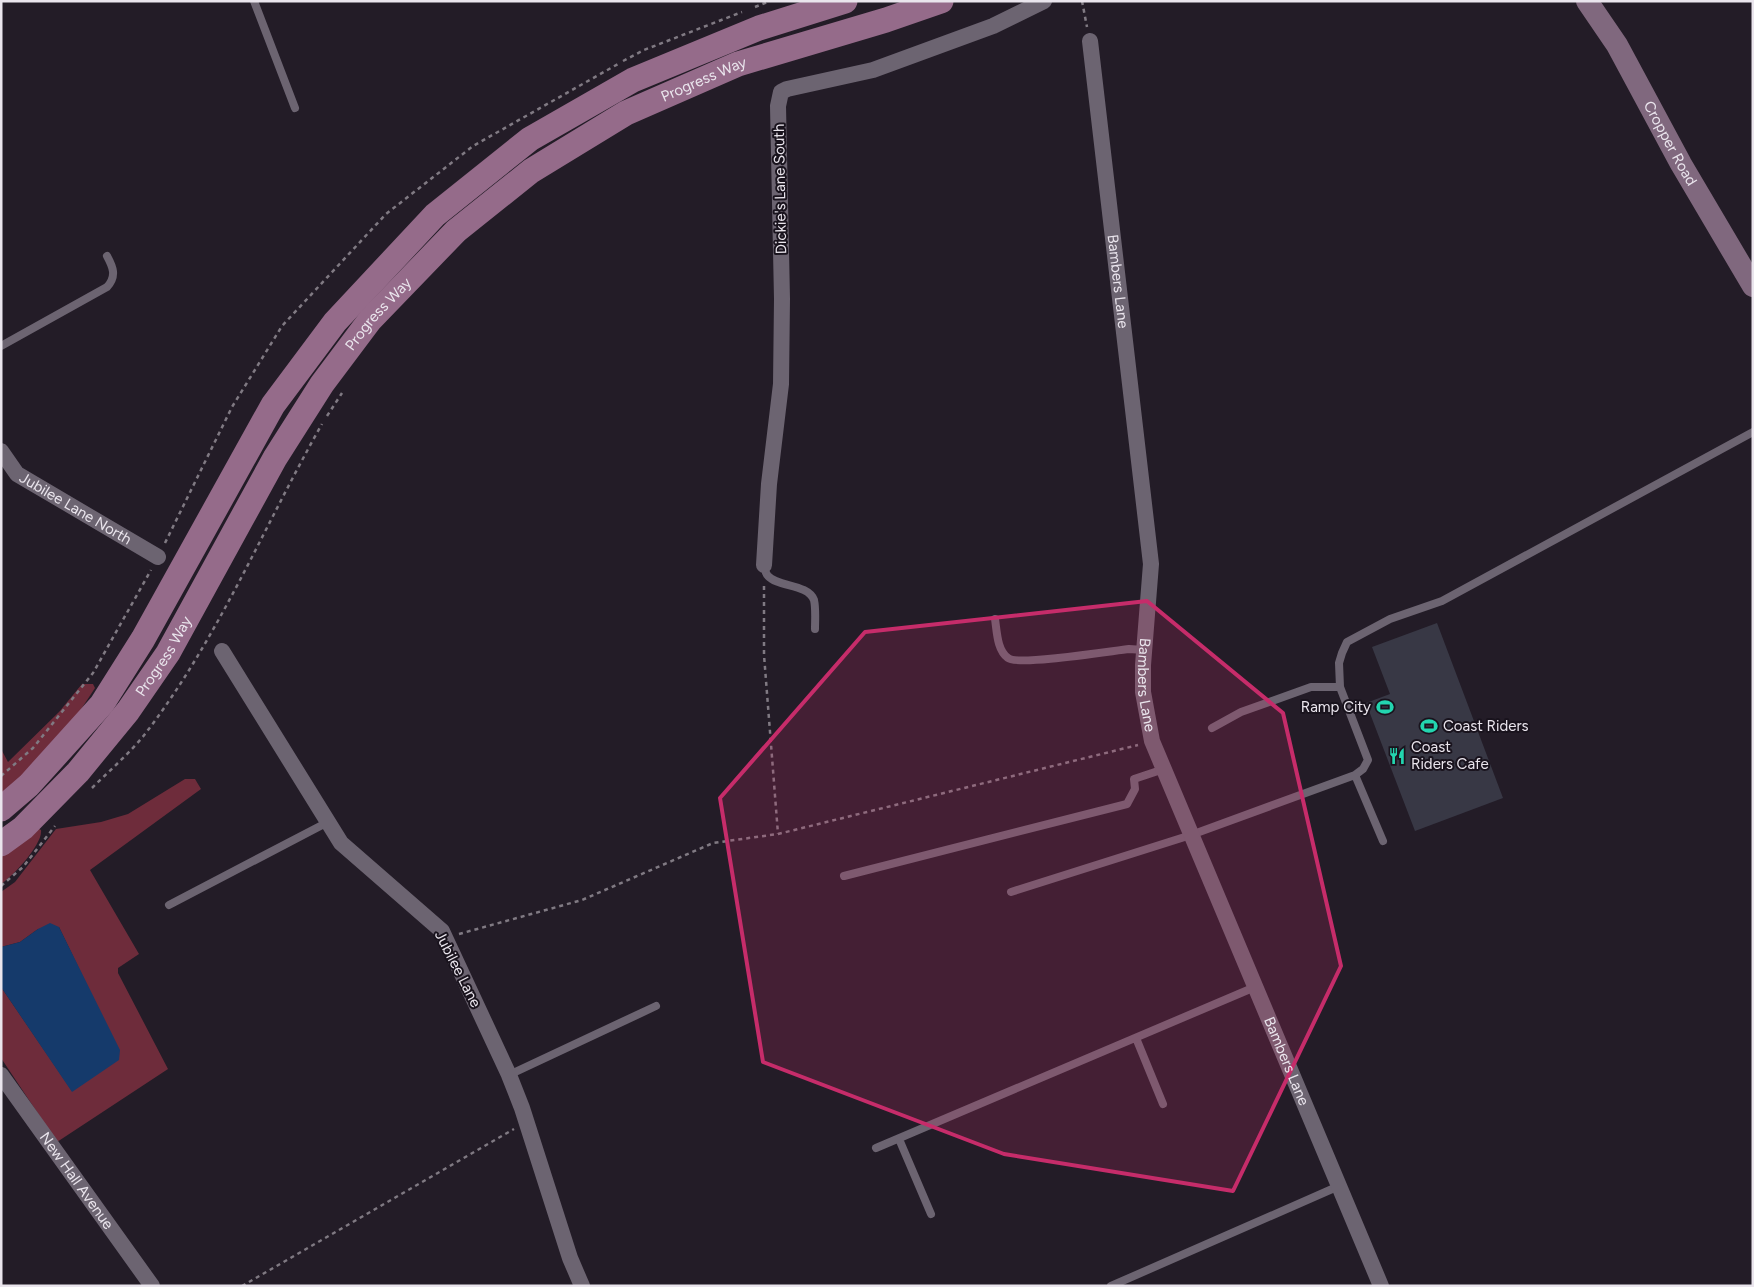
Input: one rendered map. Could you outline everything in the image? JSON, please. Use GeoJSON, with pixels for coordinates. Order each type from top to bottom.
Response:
{"type":"FeatureCollection","features":[{"type":"Feature","properties":{"kind":"main road","name":"Progress Way"},"geometry":{"type":"LineString","coordinates":[[1,809],[29,785],[102,704],[143,640],[273,405],[335,322],[435,216],[530,139],[633,80],[759,28],[845,1]]}},
{"type":"Feature","properties":{"kind":"main road","name":"Progress Way"},"geometry":{"type":"LineString","coordinates":[[1,844],[23,828],[78,772],[128,711],[168,652],[275,458],[322,384],[370,320],[456,231],[531,172],[626,113],[738,64],[886,20],[941,1]]}},
{"type":"Feature","properties":{"kind":"street","name":"Dickie's Lane South"},"geometry":{"type":"LineString","coordinates":[[764,565],[769,484],[781,384],[782,300],[778,106],[781,92],[787,89],[873,70],[993,26],[1044,1]]}},
{"type":"Feature","properties":{"kind":"street","name":"Cropper Road"},"geometry":{"type":"LineString","coordinates":[[1587,1],[1617,45],[1681,164],[1753,286]]}},
{"type":"Feature","properties":{"kind":"street","name":"Bambers Lane"},"geometry":{"type":"LineString","coordinates":[[1090,41],[1151,564],[1144,650],[1143,692],[1152,741],[1381,1286]]}},
{"type":"Feature","properties":{"kind":"street","name":"Jubilee Lane North"},"geometry":{"type":"LineString","coordinates":[[1,451],[17,474],[158,557]]}},
{"type":"Feature","properties":{"kind":"street","name":"Jubilee Lane"},"geometry":{"type":"LineString","coordinates":[[222,651],[341,843],[442,932],[445,937],[509,1075],[570,1258],[582,1286]]}},
{"type":"Feature","properties":{"kind":"street","name":"New Hall Avenue"},"geometry":{"type":"LineString","coordinates":[[1,1075],[152,1286]]}},
{"type":"Feature","properties":{"kind":"lane"},"geometry":{"type":"LineString","coordinates":[[254,1],[295,108]]}},
{"type":"Feature","properties":{"kind":"lane"},"geometry":{"type":"LineString","coordinates":[[1,346],[107,287],[112,282],[113,268],[107,256]]}},
{"type":"Feature","properties":{"kind":"lane"},"geometry":{"type":"LineString","coordinates":[[1012,892],[1191,835],[1355,775],[1363,769],[1368,760],[1340,687],[1339,663],[1347,642],[1390,619],[1442,601],[1753,432]]}},
{"type":"Feature","properties":{"kind":"lane"},"geometry":{"type":"LineString","coordinates":[[764,565],[766,574],[770,578],[796,587],[812,596],[815,629]]}},
{"type":"Feature","properties":{"kind":"lane"},"geometry":{"type":"LineString","coordinates":[[995,619],[1000,648],[1006,658],[1012,661],[1129,649],[1144,650]]}},
{"type":"Feature","properties":{"kind":"lane"},"geometry":{"type":"LineString","coordinates":[[1212,728],[1241,712],[1311,687],[1340,687]]}},
{"type":"Feature","properties":{"kind":"lane"},"geometry":{"type":"LineString","coordinates":[[844,876],[1127,804],[1134,789],[1134,779],[1164,769]]}},
{"type":"Feature","properties":{"kind":"lane"},"geometry":{"type":"LineString","coordinates":[[1355,775],[1382,841]]}},
{"type":"Feature","properties":{"kind":"lane"},"geometry":{"type":"LineString","coordinates":[[169,905],[328,822]]}},
{"type":"Feature","properties":{"kind":"lane"},"geometry":{"type":"LineString","coordinates":[[876,1148],[1255,987]]}},
{"type":"Feature","properties":{"kind":"lane"},"geometry":{"type":"LineString","coordinates":[[509,1075],[656,1006]]}},
{"type":"Feature","properties":{"kind":"lane"},"geometry":{"type":"LineString","coordinates":[[1136,1038],[1163,1104]]}},
{"type":"Feature","properties":{"kind":"lane"},"geometry":{"type":"LineString","coordinates":[[899,1138],[931,1214]]}},
{"type":"Feature","properties":{"kind":"lane"},"geometry":{"type":"LineString","coordinates":[[1111,1286],[1339,1186]]}},
{"type":"Feature","properties":{"kind":"path"},"geometry":{"type":"LineString","coordinates":[[1082,1],[1090,41]]}},
{"type":"Feature","properties":{"kind":"path"},"geometry":{"type":"LineString","coordinates":[[89,791],[144,735],[183,679],[240,581],[321,426],[342,392]]}},
{"type":"Feature","properties":{"kind":"path"},"geometry":{"type":"LineString","coordinates":[[764,565],[764,655],[778,834]]}},
{"type":"Feature","properties":{"kind":"path"},"geometry":{"type":"LineString","coordinates":[[445,937],[582,900],[713,842],[778,834],[1152,741]]}},
{"type":"Feature","properties":{"kind":"path"},"geometry":{"type":"LineString","coordinates":[[1,886],[23,867],[62,819]]}},
{"type":"Feature","properties":{"kind":"path"},"geometry":{"type":"LineString","coordinates":[[242,1286],[526,1122]]}},
{"type":"Feature","properties":{"kind":"highlighted area"},"geometry":{"type":"Polygon","coordinates":[[[1147,601],[1283,713],[1341,966],[1233,1191],[1004,1154],[763,1062],[720,798],[865,632],[1147,601]]]}},
{"type":"Feature","properties":{"kind":"shaded area"},"geometry":{"type":"Polygon","coordinates":[[[82,684],[93,684],[95,688],[74,720],[28,771],[1,794],[1,749],[8,762],[59,712],[82,684]]]}},
{"type":"Feature","properties":{"kind":"shaded area"},"geometry":{"type":"Polygon","coordinates":[[[185,779],[195,779],[201,789],[90,870],[139,954],[118,968],[118,973],[168,1069],[57,1142],[1,1058],[1,987],[72,1091],[87,985],[59,927],[38,929],[20,942],[1,947],[1,892],[15,882],[56,829],[101,822],[128,814],[185,779]]]}},
{"type":"Feature","properties":{"kind":"shaded area"},"geometry":{"type":"Polygon","coordinates":[[[34,829],[41,830],[37,843],[13,874],[1,884],[1,857],[34,829]]]}},
{"type":"Feature","properties":{"kind":"water"},"geometry":{"type":"Polygon","coordinates":[[[50,923],[59,927],[120,1050],[119,1060],[72,1092],[1,987],[1,947],[20,942],[50,923]]]}},
{"type":"Feature","properties":{"kind":"building"},"geometry":{"type":"Polygon","coordinates":[[[1437,623],[1503,798],[1415,831],[1366,703],[1390,694],[1372,647],[1437,623]]]}},
{"type":"Feature","properties":{"kind":"place","name":"Ramp City"},"geometry":{"type":"Point","coordinates":[1385,707]}},
{"type":"Feature","properties":{"kind":"place","name":"Coast Riders"},"geometry":{"type":"Point","coordinates":[1429,726]}},
{"type":"Feature","properties":{"kind":"place","name":"Coast Riders Cafe"},"geometry":{"type":"Point","coordinates":[1397,756]}}]}
